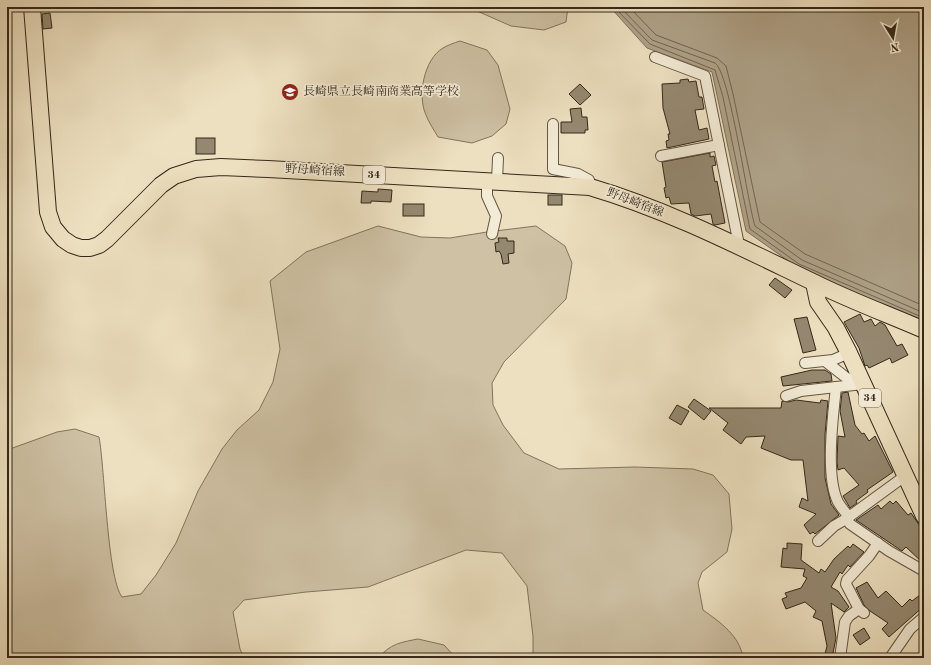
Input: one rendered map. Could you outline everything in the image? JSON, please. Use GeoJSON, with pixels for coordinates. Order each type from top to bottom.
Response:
{"type":"FeatureCollection","features":[{"type":"Feature","properties":{"kind":"main road","name":"野母崎宿線"},"geometry":{"type":"LineString","coordinates":[[32,7],[48,212],[58,234],[72,245],[81,248],[99,245],[161,185],[174,176],[196,169],[221,167],[268,169],[590,187],[626,198],[739,245],[814,283],[924,330]]}},
{"type":"Feature","properties":{"kind":"main road","name":"34"},"geometry":{"type":"LineString","coordinates":[[814,283],[818,302],[836,328],[849,353],[924,516]]}},
{"type":"Feature","properties":{"kind":"street"},"geometry":{"type":"LineString","coordinates":[[655,57],[705,76],[739,245]]}},
{"type":"Feature","properties":{"kind":"street"},"geometry":{"type":"LineString","coordinates":[[553,124],[553,169],[578,174],[589,180],[590,187]]}},
{"type":"Feature","properties":{"kind":"street"},"geometry":{"type":"LineString","coordinates":[[661,156],[719,145]]}},
{"type":"Feature","properties":{"kind":"street"},"geometry":{"type":"LineString","coordinates":[[492,234],[496,216],[487,196],[498,158]]}},
{"type":"Feature","properties":{"kind":"street"},"geometry":{"type":"LineString","coordinates":[[805,363],[833,360],[849,353]]}},
{"type":"Feature","properties":{"kind":"street"},"geometry":{"type":"LineString","coordinates":[[825,361],[848,379],[861,380]]}},
{"type":"Feature","properties":{"kind":"street"},"geometry":{"type":"LineString","coordinates":[[786,396],[801,391],[836,387],[861,380]]}},
{"type":"Feature","properties":{"kind":"street"},"geometry":{"type":"LineString","coordinates":[[836,387],[831,439],[833,479],[838,501],[850,524],[924,571]]}},
{"type":"Feature","properties":{"kind":"street"},"geometry":{"type":"LineString","coordinates":[[818,541],[834,526],[848,518],[905,476]]}},
{"type":"Feature","properties":{"kind":"street"},"geometry":{"type":"LineString","coordinates":[[840,658],[845,622],[848,616],[861,611],[848,590],[847,580],[866,560],[878,543]]}},
{"type":"Feature","properties":{"kind":"street"},"geometry":{"type":"LineString","coordinates":[[890,658],[910,630],[924,618]]}},
{"type":"Feature","properties":{"kind":"shaded area"},"geometry":{"type":"Polygon","coordinates":[[[468,7],[568,7],[566,22],[544,30],[511,26],[468,7]]]}},
{"type":"Feature","properties":{"kind":"shaded area"},"geometry":{"type":"Polygon","coordinates":[[[460,41],[487,50],[498,65],[510,109],[506,124],[492,136],[472,143],[438,137],[430,124],[423,107],[422,88],[431,60],[436,53],[443,48],[460,41]]]}},
{"type":"Feature","properties":{"kind":"shaded area"},"geometry":{"type":"Polygon","coordinates":[[[378,226],[421,237],[450,238],[536,226],[565,246],[572,263],[566,299],[504,362],[492,383],[493,405],[503,425],[524,453],[559,469],[635,467],[693,469],[713,475],[729,494],[732,529],[727,552],[702,572],[698,583],[703,610],[716,619],[734,636],[743,658],[533,658],[533,636],[527,586],[502,553],[466,550],[368,587],[306,592],[244,600],[233,612],[240,649],[244,658],[7,658],[7,450],[57,432],[75,429],[99,437],[107,522],[117,586],[122,597],[141,594],[156,575],[176,543],[198,491],[222,449],[237,430],[259,410],[273,382],[280,349],[270,281],[306,252],[378,226]]]}},
{"type":"Feature","properties":{"kind":"shaded area"},"geometry":{"type":"Polygon","coordinates":[[[418,639],[444,645],[456,658],[379,658],[383,653],[392,647],[418,639]]]}},
{"type":"Feature","properties":{"kind":"water"},"geometry":{"type":"Polygon","coordinates":[[[610,7],[924,7],[924,323],[797,267],[746,231],[712,72],[647,48],[610,7]]]}},
{"type":"Feature","properties":{"kind":"building"},"geometry":{"type":"Polygon","coordinates":[[[50,13],[52,28],[43,29],[42,14],[50,13]]]}},
{"type":"Feature","properties":{"kind":"building"},"geometry":{"type":"Polygon","coordinates":[[[688,79],[689,82],[696,81],[699,97],[702,97],[704,109],[695,110],[699,130],[707,128],[709,139],[667,148],[666,141],[669,140],[668,134],[670,134],[663,108],[662,84],[680,83],[680,80],[688,79]]]}},
{"type":"Feature","properties":{"kind":"building"},"geometry":{"type":"Polygon","coordinates":[[[580,84],[591,95],[580,105],[569,94],[580,84]]]}},
{"type":"Feature","properties":{"kind":"building"},"geometry":{"type":"Polygon","coordinates":[[[581,108],[582,117],[587,117],[588,130],[585,130],[585,133],[561,133],[561,122],[572,122],[570,109],[581,108]]]}},
{"type":"Feature","properties":{"kind":"building"},"geometry":{"type":"Polygon","coordinates":[[[196,138],[215,138],[215,154],[196,154],[196,138]]]}},
{"type":"Feature","properties":{"kind":"building"},"geometry":{"type":"Polygon","coordinates":[[[710,153],[710,157],[714,156],[716,165],[712,166],[715,182],[717,181],[725,223],[715,225],[713,224],[711,214],[695,216],[691,214],[689,203],[671,204],[669,197],[666,198],[664,188],[666,187],[662,162],[710,153]]]}},
{"type":"Feature","properties":{"kind":"building"},"geometry":{"type":"Polygon","coordinates":[[[378,189],[392,190],[391,202],[371,201],[371,203],[361,203],[362,191],[378,192],[378,189]]]}},
{"type":"Feature","properties":{"kind":"building"},"geometry":{"type":"Polygon","coordinates":[[[548,195],[562,195],[562,205],[548,205],[548,195]]]}},
{"type":"Feature","properties":{"kind":"building"},"geometry":{"type":"Polygon","coordinates":[[[403,204],[424,204],[424,216],[403,216],[403,204]]]}},
{"type":"Feature","properties":{"kind":"building"},"geometry":{"type":"Polygon","coordinates":[[[498,238],[507,238],[507,241],[514,241],[514,253],[508,254],[509,263],[503,264],[501,254],[499,251],[496,252],[495,243],[499,242],[498,238]]]}},
{"type":"Feature","properties":{"kind":"building"},"geometry":{"type":"Polygon","coordinates":[[[775,278],[792,290],[785,298],[769,285],[775,278]]]}},
{"type":"Feature","properties":{"kind":"building"},"geometry":{"type":"Polygon","coordinates":[[[860,314],[864,322],[871,319],[875,326],[880,322],[885,325],[897,346],[902,344],[908,355],[892,363],[890,358],[869,368],[867,365],[865,366],[859,348],[844,322],[860,314]]]}},
{"type":"Feature","properties":{"kind":"building"},"geometry":{"type":"Polygon","coordinates":[[[807,317],[816,350],[803,353],[794,319],[807,317]]]}},
{"type":"Feature","properties":{"kind":"building"},"geometry":{"type":"Polygon","coordinates":[[[812,370],[825,370],[831,374],[832,381],[783,386],[781,377],[812,370]]]}},
{"type":"Feature","properties":{"kind":"building"},"geometry":{"type":"Polygon","coordinates":[[[848,392],[855,425],[862,434],[864,433],[869,441],[875,436],[893,472],[867,490],[868,492],[856,501],[857,503],[850,508],[843,496],[859,485],[844,468],[838,470],[837,462],[838,436],[845,437],[840,411],[842,393],[848,392]]]}},
{"type":"Feature","properties":{"kind":"building"},"geometry":{"type":"Polygon","coordinates":[[[694,399],[711,411],[704,420],[688,407],[694,399]]]}},
{"type":"Feature","properties":{"kind":"building"},"geometry":{"type":"Polygon","coordinates":[[[796,400],[820,403],[821,400],[828,401],[825,434],[825,478],[831,504],[839,515],[815,534],[813,532],[810,534],[804,525],[816,514],[799,507],[802,498],[808,501],[803,460],[791,460],[761,448],[765,436],[746,437],[741,444],[723,430],[728,423],[709,408],[781,408],[782,401],[788,402],[796,400]]]}},
{"type":"Feature","properties":{"kind":"building"},"geometry":{"type":"Polygon","coordinates":[[[677,405],[689,411],[681,425],[669,418],[677,405]]]}},
{"type":"Feature","properties":{"kind":"building"},"geometry":{"type":"Polygon","coordinates":[[[890,501],[893,504],[896,501],[908,515],[911,513],[924,532],[924,564],[906,547],[902,551],[856,520],[878,505],[881,509],[890,501]]]}},
{"type":"Feature","properties":{"kind":"building"},"geometry":{"type":"Polygon","coordinates":[[[787,543],[802,544],[801,560],[819,573],[821,569],[825,572],[834,559],[848,546],[850,548],[853,544],[864,552],[850,567],[848,565],[842,574],[840,572],[831,587],[838,591],[849,607],[844,612],[831,603],[836,638],[832,658],[824,658],[827,646],[822,621],[813,617],[816,611],[805,602],[786,609],[782,599],[787,597],[785,593],[801,588],[807,578],[803,576],[805,569],[781,567],[783,548],[787,549],[787,543]]]}},
{"type":"Feature","properties":{"kind":"building"},"geometry":{"type":"Polygon","coordinates":[[[867,582],[878,598],[886,591],[902,607],[910,599],[912,601],[924,592],[924,606],[889,637],[882,629],[888,623],[864,605],[856,588],[867,582]]]}},
{"type":"Feature","properties":{"kind":"building"},"geometry":{"type":"Polygon","coordinates":[[[864,628],[870,638],[860,645],[853,635],[864,628]]]}},
{"type":"Feature","properties":{"kind":"place","name":"長崎県立長崎南商業高等学校"},"geometry":{"type":"Point","coordinates":[290,92]}}]}
